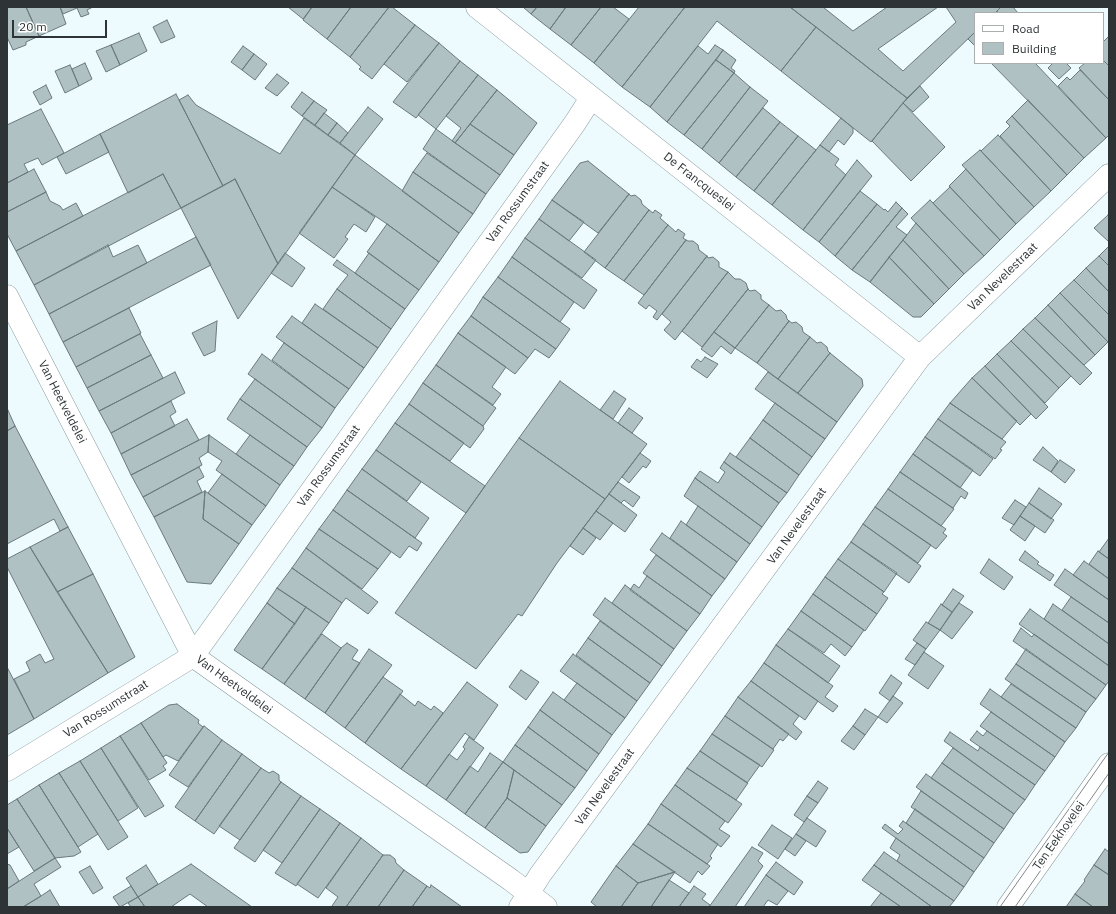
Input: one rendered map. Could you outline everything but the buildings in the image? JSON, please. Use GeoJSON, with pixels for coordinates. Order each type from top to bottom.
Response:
{"type":"FeatureCollection","features":[{"type":"Feature","properties":{"kind":"street","name":"De Francqueslei"},"geometry":{"type":"LineString","coordinates":[[477,7],[920,357]]}},
{"type":"Feature","properties":{"kind":"street","name":"Van Rossumstraat"},"geometry":{"type":"LineString","coordinates":[[7,770],[193,656],[575,123],[591,98]]}},
{"type":"Feature","properties":{"kind":"street","name":"Van Nevelestraat"},"geometry":{"type":"LineString","coordinates":[[524,900],[540,875],[920,357],[1109,175]]}},
{"type":"Feature","properties":{"kind":"street","name":"Van Heetveldelei"},"geometry":{"type":"LineString","coordinates":[[7,296],[193,656],[351,769],[504,875],[524,900],[546,907]]}},
{"type":"Feature","properties":{"kind":"street","name":"Ten Eekhovelei"},"geometry":{"type":"LineString","coordinates":[[1008,907],[1109,764]]}},
{"type":"Feature","properties":{"kind":"tram line"},"geometry":{"type":"LineString","coordinates":[[1000,907],[1109,752]]}},
{"type":"Feature","properties":{"kind":"tram line"},"geometry":{"type":"LineString","coordinates":[[1015,907],[1109,773]]}}]}
